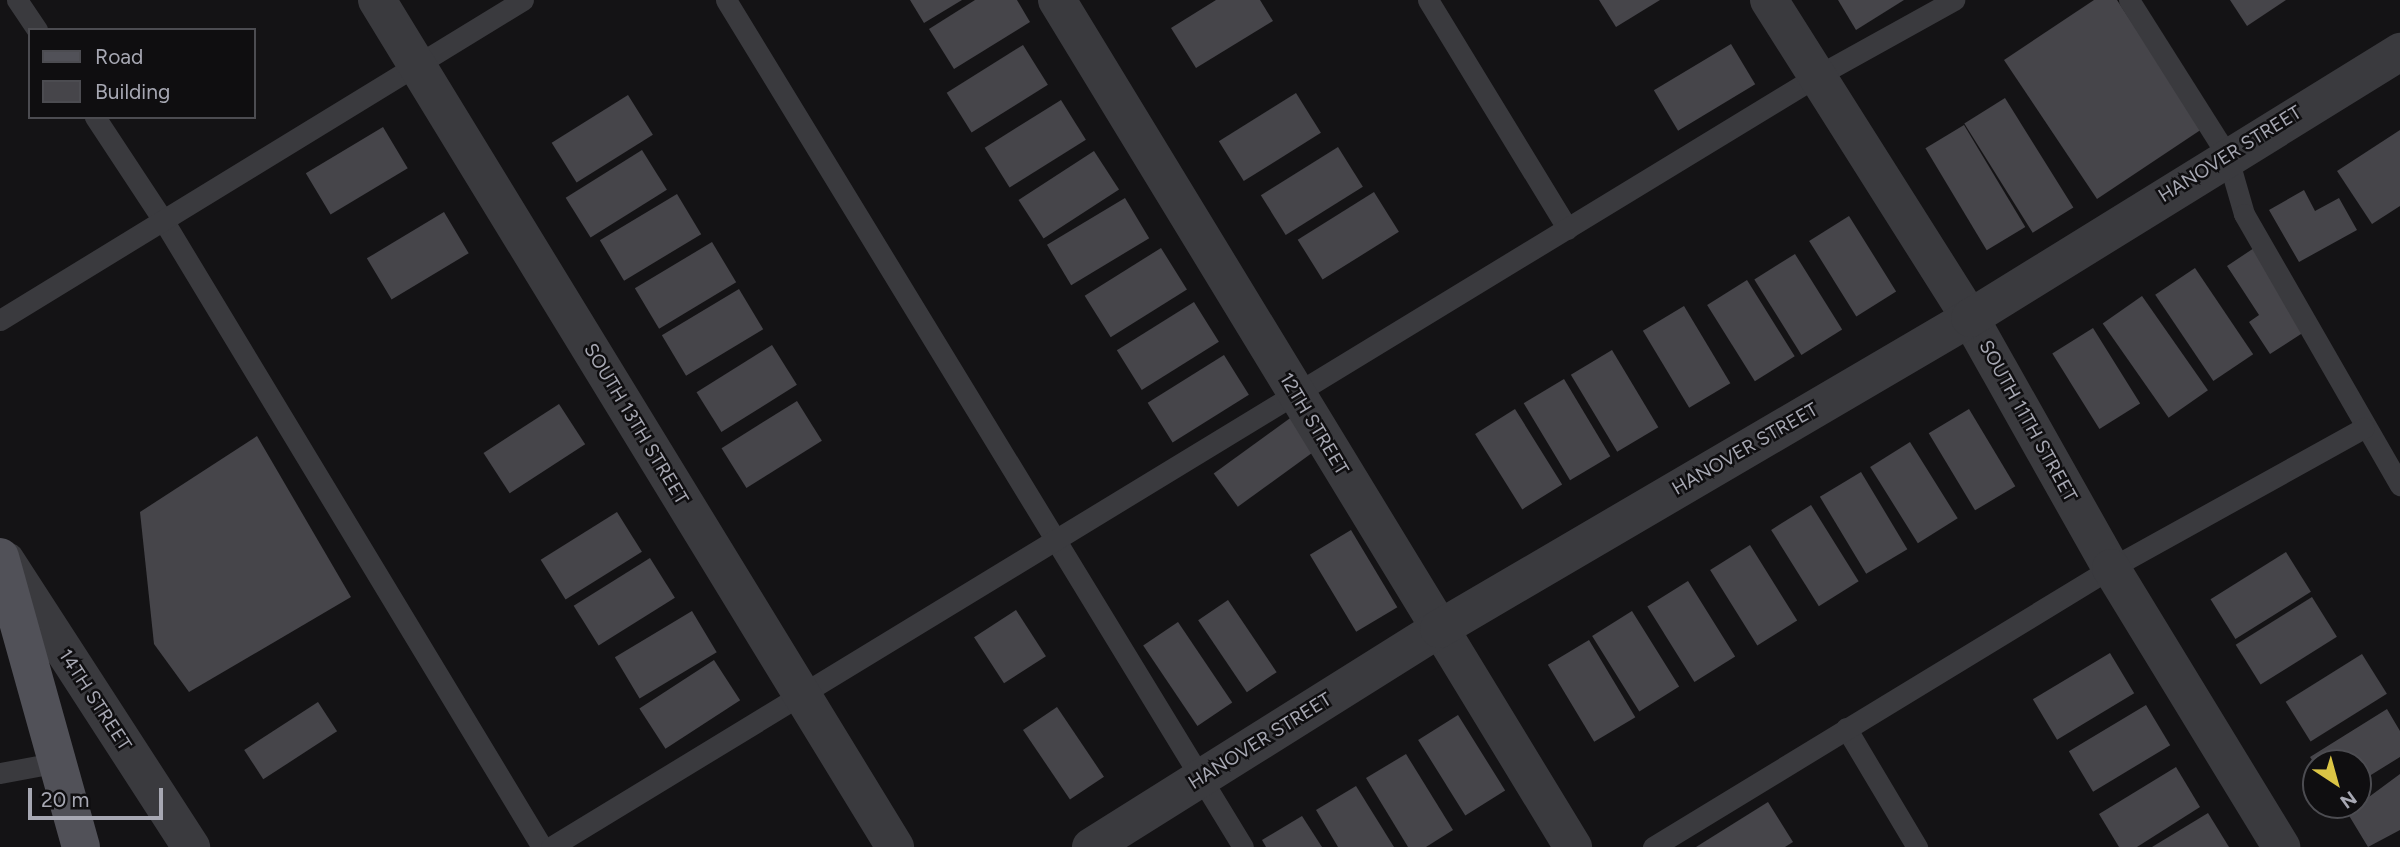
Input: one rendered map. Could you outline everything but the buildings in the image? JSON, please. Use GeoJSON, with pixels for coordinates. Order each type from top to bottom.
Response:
{"type":"FeatureCollection","features":[{"type":"Feature","properties":{"kind":"main road"},"geometry":{"type":"LineString","coordinates":[[0,555],[59,762],[80,847]]}},
{"type":"Feature","properties":{"kind":"street","name":"SOUTH 13TH STREET"},"geometry":{"type":"LineString","coordinates":[[377,0],[895,847]]}},
{"type":"Feature","properties":{"kind":"street","name":"12TH STREET"},"geometry":{"type":"LineString","coordinates":[[1057,0],[1573,847]]}},
{"type":"Feature","properties":{"kind":"street","name":"SOUTH 11TH STREET"},"geometry":{"type":"LineString","coordinates":[[1769,0],[1970,318],[2111,568],[2281,847]]}},
{"type":"Feature","properties":{"kind":"street","name":"HANOVER STREET"},"geometry":{"type":"LineString","coordinates":[[1091,847],[1439,629],[1970,318],[2227,155],[2400,52]]}},
{"type":"Feature","properties":{"kind":"street","name":"14TH STREET"},"geometry":{"type":"LineString","coordinates":[[0,555],[191,847]]}},
{"type":"Feature","properties":{"kind":"lane"},"geometry":{"type":"LineString","coordinates":[[17,0],[36,28]]}},
{"type":"Feature","properties":{"kind":"lane"},"geometry":{"type":"LineString","coordinates":[[0,320],[523,0]]}},
{"type":"Feature","properties":{"kind":"lane"},"geometry":{"type":"LineString","coordinates":[[726,0],[1243,847]]}},
{"type":"Feature","properties":{"kind":"lane"},"geometry":{"type":"LineString","coordinates":[[1428,0],[1568,229]]}},
{"type":"Feature","properties":{"kind":"lane"},"geometry":{"type":"LineString","coordinates":[[551,847],[1298,396],[1817,76],[1954,0]]}},
{"type":"Feature","properties":{"kind":"lane"},"geometry":{"type":"LineString","coordinates":[[2129,0],[2227,155],[2244,214],[2364,428],[2400,485]]}},
{"type":"Feature","properties":{"kind":"lane"},"geometry":{"type":"LineString","coordinates":[[96,119],[163,220],[542,847]]}},
{"type":"Feature","properties":{"kind":"lane"},"geometry":{"type":"LineString","coordinates":[[1653,847],[2111,568],[2364,428]]}},
{"type":"Feature","properties":{"kind":"lane"},"geometry":{"type":"LineString","coordinates":[[1846,728],[1917,847]]}},
{"type":"Feature","properties":{"kind":"lane"},"geometry":{"type":"LineString","coordinates":[[0,774],[59,762]]}}]}
